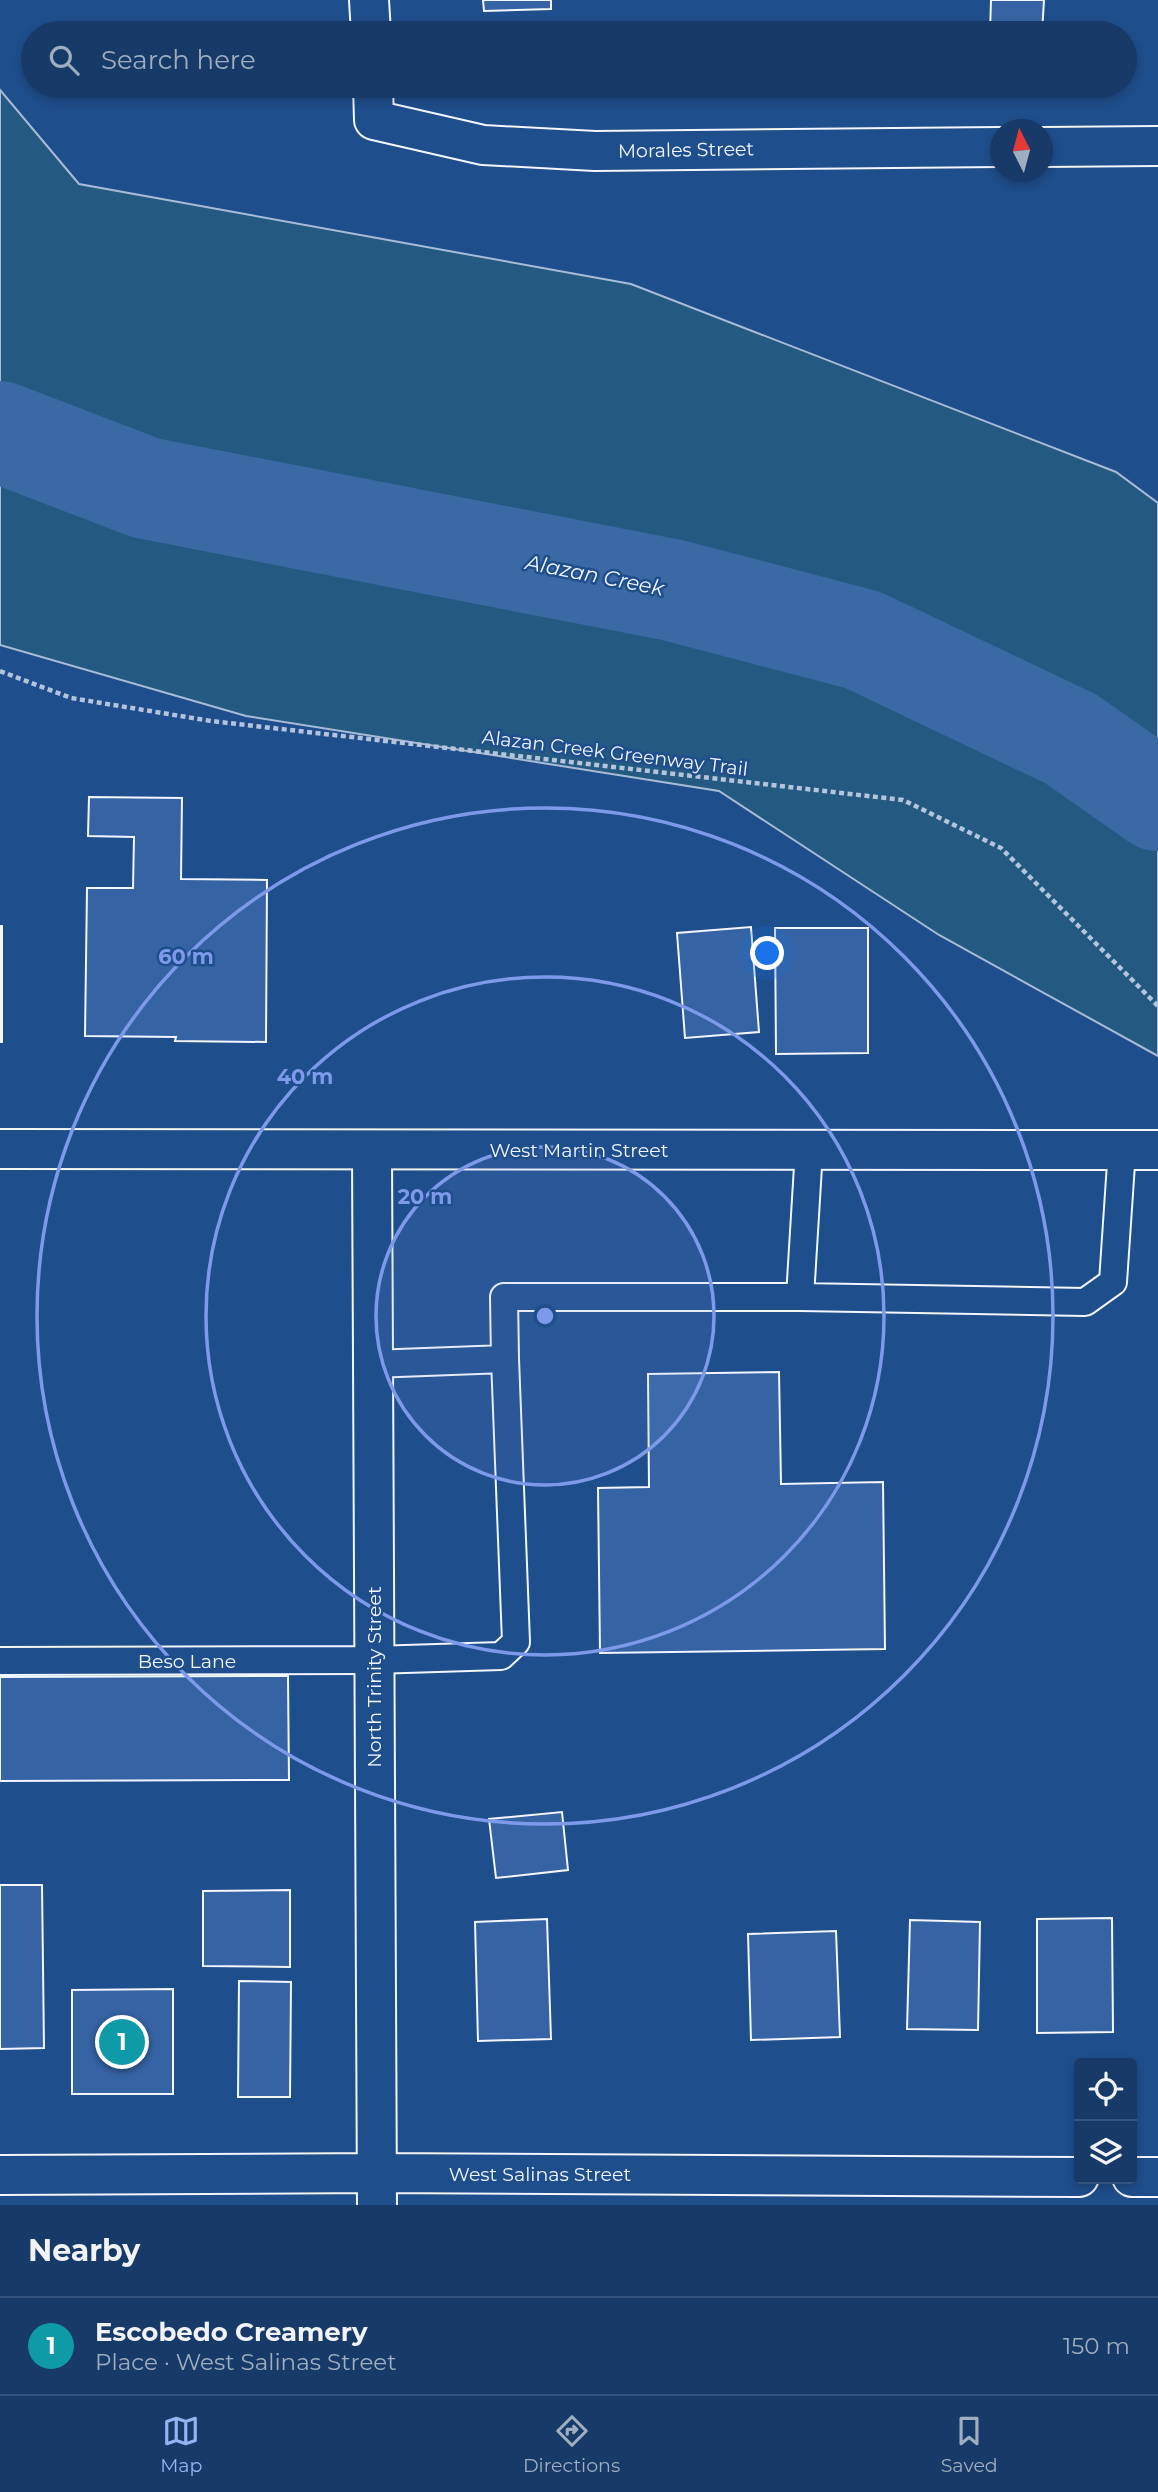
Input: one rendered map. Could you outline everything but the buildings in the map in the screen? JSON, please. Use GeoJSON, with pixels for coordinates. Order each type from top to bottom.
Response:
{"type":"FeatureCollection","features":[{"type":"Feature","properties":{"kind":"street"},"geometry":{"type":"LineString","coordinates":[[369,0],[370,21]]}},
{"type":"Feature","properties":{"kind":"street","name":"Morales Street"},"geometry":{"type":"LineString","coordinates":[[374,103],[483,145],[595,151],[990,147]]}},
{"type":"Feature","properties":{"kind":"street"},"geometry":{"type":"LineString","coordinates":[[1053,147],[1158,146]]}},
{"type":"Feature","properties":{"kind":"street","name":"West Martin Street"},"geometry":{"type":"LineString","coordinates":[[0,1149],[1140,1149]]}},
{"type":"Feature","properties":{"kind":"street","name":"North Trinity Street"},"geometry":{"type":"LineString","coordinates":[[372,1150],[377,2189]]}},
{"type":"Feature","properties":{"kind":"street","name":"West Salinas Street"},"geometry":{"type":"LineString","coordinates":[[0,2175],[377,2189],[1074,2177]]}},
{"type":"Feature","properties":{"kind":"street"},"geometry":{"type":"LineString","coordinates":[[1137,2177],[1158,2177]]}},
{"type":"Feature","properties":{"kind":"lane"},"geometry":{"type":"LineString","coordinates":[[809,1150],[800,1297],[1085,1301],[1113,1282],[1140,1149]]}},
{"type":"Feature","properties":{"kind":"lane","name":"Beso Lane"},"geometry":{"type":"LineString","coordinates":[[0,1661],[501,1657],[516,1642],[504,1297],[800,1297]]}},
{"type":"Feature","properties":{"kind":"lane"},"geometry":{"type":"LineString","coordinates":[[372,1364],[505,1359]]}},
{"type":"Feature","properties":{"kind":"path","name":"Alazan Creek Greenway Trail"},"geometry":{"type":"LineString","coordinates":[[0,671],[71,698],[211,721],[903,800],[1001,848],[1158,1006]]}},
{"type":"Feature","properties":{"kind":"shaded area"},"geometry":{"type":"Polygon","coordinates":[[[0,90],[79,184],[631,284],[1116,472],[1158,503],[1158,1056],[939,935],[719,791],[246,716],[0,645],[0,90]]]}},
{"type":"Feature","properties":{"kind":"waterway","name":"Alazan Creek"},"geometry":{"type":"LineString","coordinates":[[0,432],[146,488],[672,590],[863,640],[1071,739],[1158,800]]}},
{"type":"Feature","properties":{"kind":"place","name":"Escobedo Creamery"},"geometry":{"type":"Point","coordinates":[122,2042]}}]}
